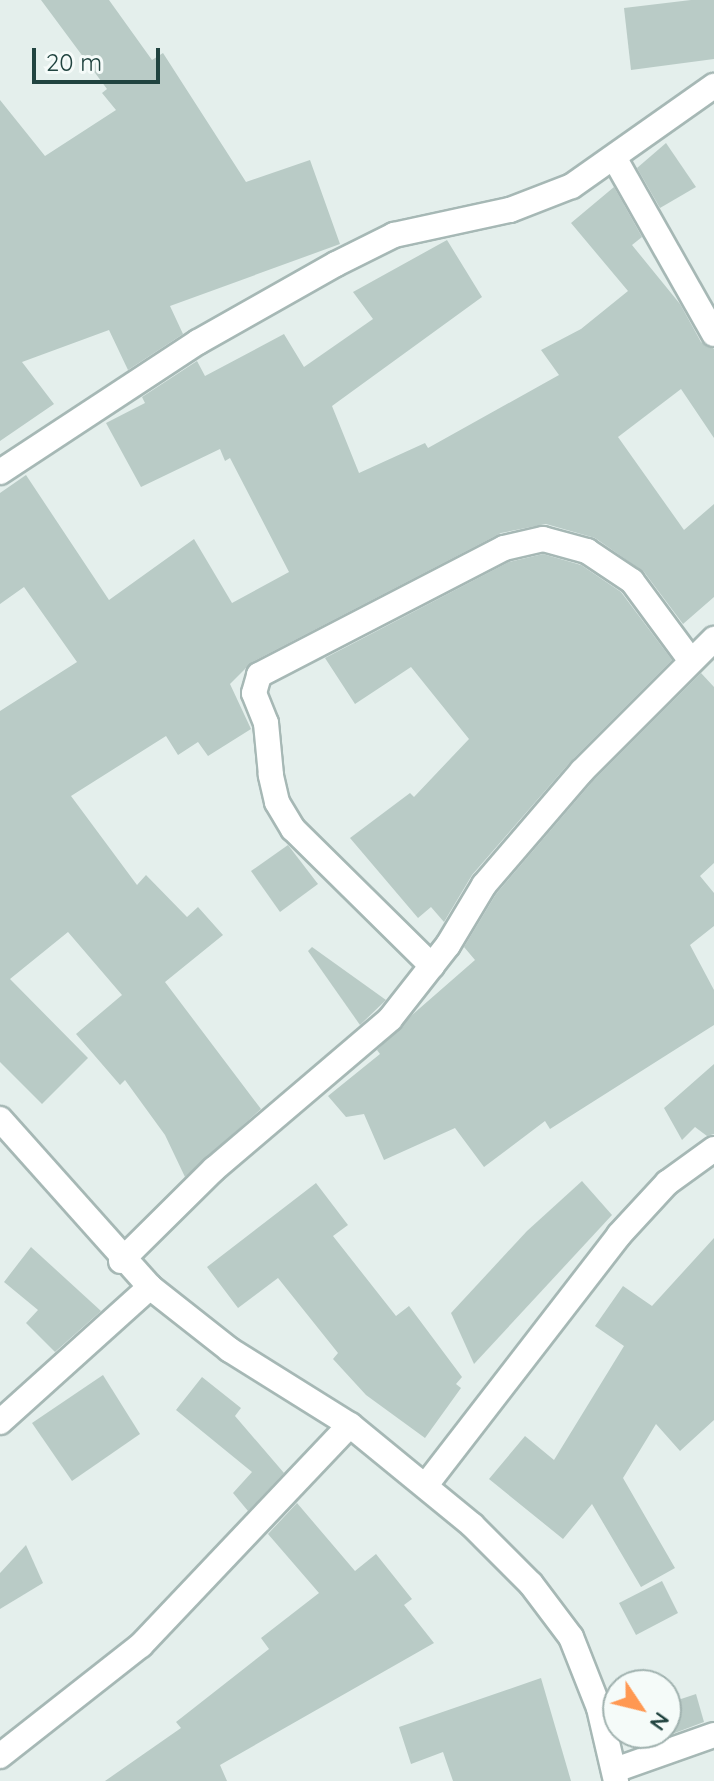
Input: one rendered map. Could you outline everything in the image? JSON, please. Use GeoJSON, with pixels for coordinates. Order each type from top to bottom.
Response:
{"type":"FeatureCollection","features":[{"type":"Feature","properties":{"kind":"street"},"geometry":{"type":"LineString","coordinates":[[0,472],[198,342],[336,264],[394,235],[510,210],[572,186],[615,159],[714,86]]}},
{"type":"Feature","properties":{"kind":"street"},"geometry":{"type":"LineString","coordinates":[[615,159],[714,334]]}},
{"type":"Feature","properties":{"kind":"street"},"geometry":{"type":"LineString","coordinates":[[432,966],[293,829],[277,802],[271,775],[266,723],[254,693],[259,675],[504,548],[543,539],[587,551],[632,581],[691,661]]}},
{"type":"Feature","properties":{"kind":"street"},"geometry":{"type":"LineString","coordinates":[[121,1261],[214,1169],[390,1019],[432,966],[484,885],[582,771],[714,639]]}},
{"type":"Feature","properties":{"kind":"street"},"geometry":{"type":"LineString","coordinates":[[0,1119],[121,1261],[150,1287],[230,1350],[350,1425],[426,1485],[531,1584],[571,1637],[616,1775],[714,1735]]}},
{"type":"Feature","properties":{"kind":"street"},"geometry":{"type":"LineString","coordinates":[[426,1485],[619,1235],[667,1183],[714,1149]]}},
{"type":"Feature","properties":{"kind":"street"},"geometry":{"type":"LineString","coordinates":[[0,1422],[150,1287]]}},
{"type":"Feature","properties":{"kind":"street"},"geometry":{"type":"LineString","coordinates":[[0,1756],[141,1645],[350,1425]]}},
{"type":"Feature","properties":{"kind":"building"},"geometry":{"type":"Polygon","coordinates":[[[41,0],[109,0],[152,60],[163,53],[246,182],[310,160],[340,244],[170,306],[183,334],[128,370],[109,330],[22,362],[54,404],[0,441],[0,100],[45,156],[116,110],[102,93],[107,89],[41,0]]]}},
{"type":"Feature","properties":{"kind":"building"},"geometry":{"type":"Polygon","coordinates":[[[714,0],[714,59],[631,70],[624,8],[714,0]]]}},
{"type":"Feature","properties":{"kind":"building"},"geometry":{"type":"Polygon","coordinates":[[[666,143],[696,187],[660,208],[637,168],[666,143]]]}},
{"type":"Feature","properties":{"kind":"building"},"geometry":{"type":"Polygon","coordinates":[[[614,187],[642,237],[632,245],[680,304],[701,342],[714,349],[714,438],[681,389],[618,437],[684,530],[714,504],[714,597],[683,624],[644,572],[595,538],[546,524],[501,533],[252,662],[230,684],[251,729],[208,756],[198,742],[178,755],[166,736],[71,796],[137,885],[146,875],[187,917],[198,907],[223,935],[165,982],[261,1109],[185,1177],[165,1135],[125,1080],[120,1085],[76,1034],[122,995],[68,932],[10,979],[88,1058],[42,1104],[0,1062],[0,711],[77,662],[24,587],[0,604],[0,493],[26,475],[109,600],[194,539],[232,603],[289,572],[230,458],[225,461],[220,449],[141,487],[106,423],[145,403],[142,397],[197,361],[205,376],[284,334],[304,367],[373,319],[353,292],[447,240],[482,297],[332,406],[359,473],[425,443],[428,448],[559,375],[541,350],[581,329],[628,291],[571,223],[614,187]]]}},
{"type":"Feature","properties":{"kind":"building"},"geometry":{"type":"Polygon","coordinates":[[[543,554],[581,565],[621,592],[672,660],[571,761],[472,875],[444,922],[431,907],[418,918],[350,838],[410,793],[414,797],[469,739],[411,667],[355,704],[325,658],[509,562],[543,554]]]}},
{"type":"Feature","properties":{"kind":"building"},"geometry":{"type":"Polygon","coordinates":[[[701,673],[714,687],[714,863],[700,876],[714,893],[714,926],[690,945],[714,990],[714,1025],[550,1129],[545,1121],[484,1167],[455,1128],[384,1160],[364,1114],[346,1117],[328,1096],[380,1054],[377,1050],[412,1015],[475,960],[464,947],[496,894],[593,781],[701,673]]]}},
{"type":"Feature","properties":{"kind":"building"},"geometry":{"type":"Polygon","coordinates":[[[288,845],[318,884],[280,912],[251,871],[288,845]]]}},
{"type":"Feature","properties":{"kind":"building"},"geometry":{"type":"Polygon","coordinates":[[[312,947],[386,1000],[360,1025],[308,951],[312,947]]]}},
{"type":"Feature","properties":{"kind":"building"},"geometry":{"type":"Polygon","coordinates":[[[714,1064],[714,1134],[707,1136],[695,1127],[682,1140],[664,1108],[714,1064]]]}},
{"type":"Feature","properties":{"kind":"building"},"geometry":{"type":"Polygon","coordinates":[[[582,1181],[612,1215],[474,1364],[451,1313],[527,1231],[582,1181]]]}},
{"type":"Feature","properties":{"kind":"building"},"geometry":{"type":"Polygon","coordinates":[[[316,1183],[348,1225],[333,1236],[396,1316],[409,1306],[462,1377],[456,1384],[461,1388],[425,1438],[366,1395],[333,1359],[338,1353],[278,1278],[238,1308],[207,1267],[316,1183]]]}},
{"type":"Feature","properties":{"kind":"building"},"geometry":{"type":"Polygon","coordinates":[[[714,1238],[714,1420],[680,1451],[656,1424],[623,1478],[675,1568],[641,1587],[592,1504],[563,1539],[489,1479],[525,1436],[554,1460],[624,1346],[595,1326],[623,1286],[652,1306],[714,1238]]]}},
{"type":"Feature","properties":{"kind":"building"},"geometry":{"type":"Polygon","coordinates":[[[31,1247],[101,1311],[55,1352],[26,1323],[38,1310],[4,1282],[31,1247]]]}},
{"type":"Feature","properties":{"kind":"building"},"geometry":{"type":"Polygon","coordinates":[[[103,1375],[140,1434],[72,1481],[32,1423],[103,1375]]]}},
{"type":"Feature","properties":{"kind":"building"},"geometry":{"type":"Polygon","coordinates":[[[202,1377],[241,1408],[235,1416],[284,1473],[248,1511],[233,1493],[252,1472],[176,1410],[202,1377]]]}},
{"type":"Feature","properties":{"kind":"building"},"geometry":{"type":"Polygon","coordinates":[[[297,1503],[355,1571],[376,1554],[412,1599],[404,1605],[434,1643],[220,1765],[227,1781],[105,1781],[181,1728],[176,1722],[269,1649],[261,1638],[319,1593],[268,1534],[297,1503]]]}},
{"type":"Feature","properties":{"kind":"building"},"geometry":{"type":"Polygon","coordinates":[[[26,1545],[43,1583],[0,1609],[0,1573],[26,1545]]]}},
{"type":"Feature","properties":{"kind":"building"},"geometry":{"type":"Polygon","coordinates":[[[662,1581],[678,1613],[636,1635],[619,1603],[662,1581]]]}},
{"type":"Feature","properties":{"kind":"building"},"geometry":{"type":"Polygon","coordinates":[[[541,1678],[571,1781],[453,1781],[443,1752],[411,1764],[399,1727],[541,1678]]]}},
{"type":"Feature","properties":{"kind":"building"},"geometry":{"type":"Polygon","coordinates":[[[696,1694],[704,1722],[682,1730],[682,1699],[696,1694]]]}}]}
